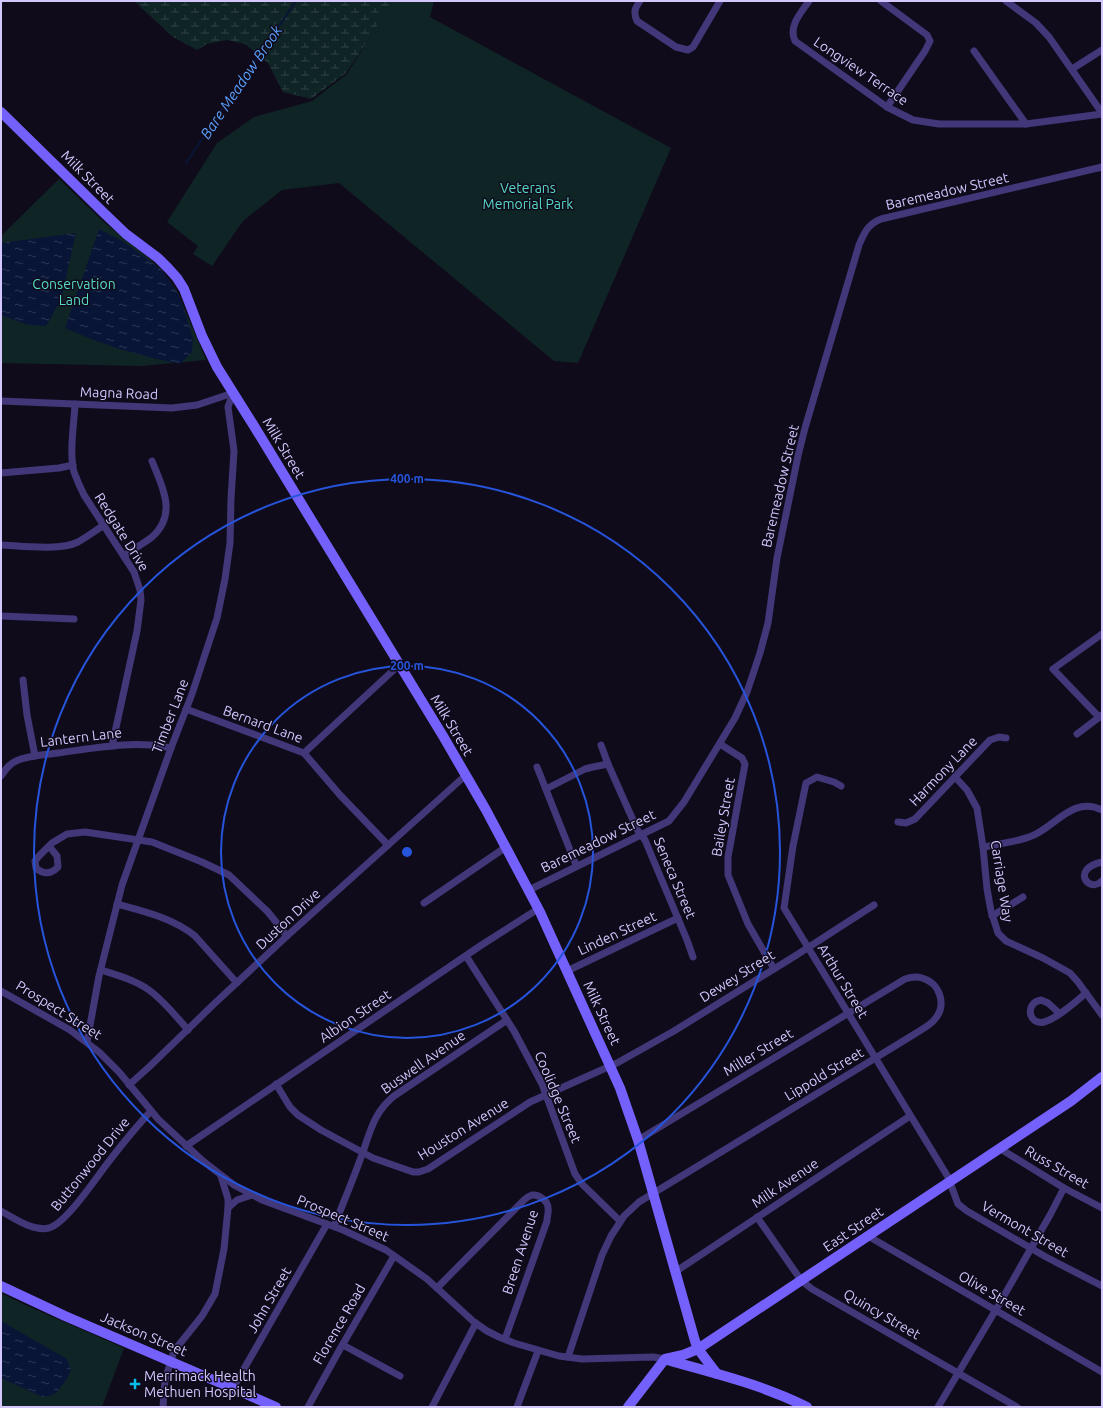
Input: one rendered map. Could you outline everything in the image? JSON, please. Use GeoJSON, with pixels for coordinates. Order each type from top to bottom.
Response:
{"type":"FeatureCollection","features":[{"type":"Feature","properties":{"kind":"street"},"geometry":{"type":"LineString","coordinates":[[640,1],[634,11],[634,16],[637,21],[676,47],[688,50],[693,47],[720,1]]}},
{"type":"Feature","properties":{"kind":"street","name":"Longview Terrace"},"geometry":{"type":"LineString","coordinates":[[809,1],[792,29],[792,36],[795,41],[888,106],[913,120],[939,124],[1026,124],[1102,113]]}},
{"type":"Feature","properties":{"kind":"street"},"geometry":{"type":"LineString","coordinates":[[882,1],[927,35],[930,41],[925,51],[888,106]]}},
{"type":"Feature","properties":{"kind":"street"},"geometry":{"type":"LineString","coordinates":[[1006,1],[1036,24],[1049,37],[1102,113]]}},
{"type":"Feature","properties":{"kind":"street"},"geometry":{"type":"LineString","coordinates":[[1072,69],[1102,50]]}},
{"type":"Feature","properties":{"kind":"street"},"geometry":{"type":"LineString","coordinates":[[974,51],[1026,124]]}},
{"type":"Feature","properties":{"kind":"street","name":"Milk Street"},"geometry":{"type":"LineString","coordinates":[[1,112],[126,234],[158,258],[169,269],[184,289],[217,367],[466,775],[529,890],[620,1088],[638,1140],[652,1194],[698,1349]]}},
{"type":"Feature","properties":{"kind":"street","name":"Baremeadow Street"},"geometry":{"type":"LineString","coordinates":[[529,890],[576,865],[663,825],[674,816],[735,718],[760,653],[768,623],[777,558],[804,434],[859,245],[867,228],[874,222],[881,219],[1102,167]]}},
{"type":"Feature","properties":{"kind":"street","name":"Magna Road"},"geometry":{"type":"LineString","coordinates":[[1,401],[172,408],[204,403],[234,393]]}},
{"type":"Feature","properties":{"kind":"street","name":"Timber Lane"},"geometry":{"type":"LineString","coordinates":[[87,1042],[101,970],[117,904],[137,841],[200,671],[217,618],[225,579],[230,543],[234,451],[228,408],[234,393]]}},
{"type":"Feature","properties":{"kind":"street","name":"Redgate Drive"},"geometry":{"type":"LineString","coordinates":[[75,404],[73,465],[78,482],[84,495],[134,572],[138,583],[141,600],[112,746]]}},
{"type":"Feature","properties":{"kind":"street"},"geometry":{"type":"LineString","coordinates":[[124,556],[151,537],[165,520],[166,501],[163,488],[152,461]]}},
{"type":"Feature","properties":{"kind":"street"},"geometry":{"type":"LineString","coordinates":[[1,473],[59,468],[73,465]]}},
{"type":"Feature","properties":{"kind":"street"},"geometry":{"type":"LineString","coordinates":[[1,545],[70,545],[104,525]]}},
{"type":"Feature","properties":{"kind":"street"},"geometry":{"type":"LineString","coordinates":[[1,616],[74,619]]}},
{"type":"Feature","properties":{"kind":"street"},"geometry":{"type":"LineString","coordinates":[[1076,734],[1101,716],[1053,669],[1102,634]]}},
{"type":"Feature","properties":{"kind":"street"},"geometry":{"type":"LineString","coordinates":[[304,753],[399,665]]}},
{"type":"Feature","properties":{"kind":"street"},"geometry":{"type":"LineString","coordinates":[[23,680],[27,715],[35,756]]}},
{"type":"Feature","properties":{"kind":"street","name":"Bernard Lane"},"geometry":{"type":"LineString","coordinates":[[186,709],[304,753],[388,845]]}},
{"type":"Feature","properties":{"kind":"street","name":"Harmony Lane"},"geometry":{"type":"LineString","coordinates":[[898,822],[906,823],[915,819],[990,740],[999,737],[1006,738]]}},
{"type":"Feature","properties":{"kind":"street","name":"Lantern Lane"},"geometry":{"type":"LineString","coordinates":[[1,776],[7,767],[14,761],[35,756],[134,744],[171,748]]}},
{"type":"Feature","properties":{"kind":"street","name":"Bailey Street"},"geometry":{"type":"LineString","coordinates":[[720,744],[742,758],[744,764],[728,861],[728,875],[748,924],[774,968]]}},
{"type":"Feature","properties":{"kind":"street","name":"Seneca Street"},"geometry":{"type":"LineString","coordinates":[[601,745],[633,820],[648,846],[693,957]]}},
{"type":"Feature","properties":{"kind":"street"},"geometry":{"type":"LineString","coordinates":[[546,789],[585,770],[608,764]]}},
{"type":"Feature","properties":{"kind":"street"},"geometry":{"type":"LineString","coordinates":[[537,767],[576,865]]}},
{"type":"Feature","properties":{"kind":"street","name":"Duston Drive"},"geometry":{"type":"LineString","coordinates":[[129,1085],[287,936],[466,775]]}},
{"type":"Feature","properties":{"kind":"street","name":"Arthur Street"},"geometry":{"type":"LineString","coordinates":[[841,786],[834,782],[816,777],[806,783],[784,908],[950,1181]]}},
{"type":"Feature","properties":{"kind":"street","name":"Carriage Way"},"geometry":{"type":"LineString","coordinates":[[955,777],[965,787],[977,808],[987,889],[992,916],[1001,938],[1070,973],[1102,1016]]}},
{"type":"Feature","properties":{"kind":"street"},"geometry":{"type":"LineString","coordinates":[[983,847],[1033,836],[1073,809],[1089,806],[1102,810]]}},
{"type":"Feature","properties":{"kind":"street"},"geometry":{"type":"LineString","coordinates":[[49,846],[67,834],[85,832],[137,841],[152,842],[202,862],[229,875],[268,912],[287,936]]}},
{"type":"Feature","properties":{"kind":"street"},"geometry":{"type":"LineString","coordinates":[[424,903],[506,847]]}},
{"type":"Feature","properties":{"kind":"street"},"geometry":{"type":"LineString","coordinates":[[1102,862],[1088,868],[1084,876],[1092,885],[1098,884],[1102,881]]}},
{"type":"Feature","properties":{"kind":"street"},"geometry":{"type":"LineString","coordinates":[[992,916],[1024,897]]}},
{"type":"Feature","properties":{"kind":"street"},"geometry":{"type":"LineString","coordinates":[[117,904],[165,920],[187,930],[195,936],[237,983]]}},
{"type":"Feature","properties":{"kind":"street","name":"Dewey Street"},"geometry":{"type":"LineString","coordinates":[[611,1066],[674,1031],[808,948],[874,905]]}},
{"type":"Feature","properties":{"kind":"street","name":"Albion Street"},"geometry":{"type":"LineString","coordinates":[[186,1146],[466,956],[538,909]]}},
{"type":"Feature","properties":{"kind":"street","name":"Linden Street"},"geometry":{"type":"LineString","coordinates":[[567,971],[678,918]]}},
{"type":"Feature","properties":{"kind":"street","name":"Coolidge Street"},"geometry":{"type":"LineString","coordinates":[[466,956],[514,1031],[542,1084],[575,1174],[582,1184],[620,1221]]}},
{"type":"Feature","properties":{"kind":"street"},"geometry":{"type":"LineString","coordinates":[[101,970],[136,982],[148,989],[159,998],[188,1030]]}},
{"type":"Feature","properties":{"kind":"street","name":"Lippold Street"},"geometry":{"type":"LineString","coordinates":[[568,1357],[602,1255],[620,1221],[630,1209],[931,1023],[937,1017],[940,1010],[940,993],[936,986],[926,979],[918,977],[909,978],[892,987]]}},
{"type":"Feature","properties":{"kind":"street","name":"Miller Street"},"geometry":{"type":"LineString","coordinates":[[638,1140],[892,987]]}},
{"type":"Feature","properties":{"kind":"street","name":"Prospect Street"},"geometry":{"type":"LineString","coordinates":[[1,991],[70,1030],[87,1042],[109,1062],[151,1111],[186,1146],[221,1176],[252,1195],[366,1240],[394,1256],[417,1272],[476,1323],[487,1330],[505,1339],[538,1351],[568,1357],[582,1359],[665,1359],[768,1391],[807,1407]]}},
{"type":"Feature","properties":{"kind":"street"},"geometry":{"type":"LineString","coordinates":[[1059,1013],[1086,993]]}},
{"type":"Feature","properties":{"kind":"street","name":"Buswell Avenue"},"geometry":{"type":"LineString","coordinates":[[331,1225],[363,1153],[380,1109],[387,1102],[507,1020]]}},
{"type":"Feature","properties":{"kind":"street","name":"Houston Avenue"},"geometry":{"type":"LineString","coordinates":[[276,1084],[290,1107],[298,1115],[321,1130],[363,1153],[413,1172],[420,1172],[428,1169],[509,1115],[545,1095],[611,1066]]}},
{"type":"Feature","properties":{"kind":"street","name":"East Street"},"geometry":{"type":"LineString","coordinates":[[665,1359],[683,1355],[698,1349],[1071,1101],[1102,1077]]}},
{"type":"Feature","properties":{"kind":"street","name":"Buttonwood Drive"},"geometry":{"type":"LineString","coordinates":[[1,1211],[29,1226],[48,1228],[56,1225],[74,1206],[128,1136],[151,1111]]}},
{"type":"Feature","properties":{"kind":"street","name":"Milk Avenue"},"geometry":{"type":"LineString","coordinates":[[675,1272],[910,1116]]}},
{"type":"Feature","properties":{"kind":"street","name":"Russ Street"},"geometry":{"type":"LineString","coordinates":[[999,1148],[1064,1188],[1102,1208]]}},
{"type":"Feature","properties":{"kind":"street"},"geometry":{"type":"LineString","coordinates":[[164,1407],[165,1380],[174,1351],[202,1316],[215,1294],[224,1248],[228,1208],[228,1199],[221,1176]]}},
{"type":"Feature","properties":{"kind":"street","name":"Vermont Street"},"geometry":{"type":"LineString","coordinates":[[950,1181],[958,1204],[962,1207],[1031,1248],[1102,1286]]}},
{"type":"Feature","properties":{"kind":"street"},"geometry":{"type":"LineString","coordinates":[[938,1407],[996,1310],[1064,1188]]}},
{"type":"Feature","properties":{"kind":"street"},"geometry":{"type":"LineString","coordinates":[[228,1208],[237,1200],[252,1195]]}},
{"type":"Feature","properties":{"kind":"street","name":"Breen Avenue"},"geometry":{"type":"LineString","coordinates":[[437,1288],[524,1200],[532,1195],[536,1195],[546,1201],[548,1207],[547,1221],[505,1339]]}},
{"type":"Feature","properties":{"kind":"street","name":"Quincy Street"},"geometry":{"type":"LineString","coordinates":[[758,1217],[801,1280],[822,1295],[1017,1407]]}},
{"type":"Feature","properties":{"kind":"street","name":"John Street"},"geometry":{"type":"LineString","coordinates":[[233,1388],[331,1225]]}},
{"type":"Feature","properties":{"kind":"street","name":"Olive Street"},"geometry":{"type":"LineString","coordinates":[[868,1236],[1102,1372]]}},
{"type":"Feature","properties":{"kind":"street","name":"Florence Road"},"geometry":{"type":"LineString","coordinates":[[308,1407],[394,1256]]}},
{"type":"Feature","properties":{"kind":"street","name":"Jackson Street"},"geometry":{"type":"LineString","coordinates":[[1,1286],[65,1316],[276,1407]]}},
{"type":"Feature","properties":{"kind":"street"},"geometry":{"type":"LineString","coordinates":[[432,1407],[476,1323]]}},
{"type":"Feature","properties":{"kind":"street"},"geometry":{"type":"LineString","coordinates":[[343,1345],[400,1376]]}},
{"type":"Feature","properties":{"kind":"street"},"geometry":{"type":"LineString","coordinates":[[698,1349],[717,1374]]}},
{"type":"Feature","properties":{"kind":"street"},"geometry":{"type":"LineString","coordinates":[[517,1407],[538,1351]]}},
{"type":"Feature","properties":{"kind":"street"},"geometry":{"type":"LineString","coordinates":[[628,1407],[665,1359]]}},
{"type":"Feature","properties":{"kind":"green space"},"geometry":{"type":"Polygon","coordinates":[[[134,1],[395,1],[346,73],[311,99],[283,92],[268,63],[245,44],[227,40],[207,44],[197,50],[173,37],[134,1]]]}},
{"type":"Feature","properties":{"kind":"green space","name":"Veterans Memorial Park"},"geometry":{"type":"Polygon","coordinates":[[[393,1],[434,1],[430,17],[671,148],[578,363],[554,361],[339,183],[282,190],[243,221],[212,266],[193,254],[198,246],[167,222],[217,143],[254,117],[312,101],[347,74],[393,1]]]}},
{"type":"Feature","properties":{"kind":"green space","name":"Conservation Land"},"geometry":{"type":"Polygon","coordinates":[[[59,179],[105,223],[151,260],[162,271],[177,291],[206,360],[141,366],[1,363],[1,236],[59,179]]]}},
{"type":"Feature","properties":{"kind":"green space"},"geometry":{"type":"Polygon","coordinates":[[[1,1293],[124,1348],[102,1407],[1,1407],[1,1293]]]}},
{"type":"Feature","properties":{"kind":"water"},"geometry":{"type":"Polygon","coordinates":[[[99,229],[124,242],[162,270],[180,297],[193,338],[192,352],[180,364],[121,349],[93,340],[65,328],[99,229]]]}},
{"type":"Feature","properties":{"kind":"water"},"geometry":{"type":"Polygon","coordinates":[[[76,233],[61,300],[46,326],[28,325],[1,315],[1,243],[76,233]]]}},
{"type":"Feature","properties":{"kind":"water"},"geometry":{"type":"Polygon","coordinates":[[[1,1321],[67,1359],[71,1369],[67,1379],[57,1392],[43,1397],[1,1378],[1,1321]]]}},
{"type":"Feature","properties":{"kind":"waterway","name":"Bare Meadow Brook"},"geometry":{"type":"LineString","coordinates":[[186,163],[296,1]]}},
{"type":"Feature","properties":{"kind":"place","name":"Merrimack Health Methuen Hospital"},"geometry":{"type":"Point","coordinates":[135,1384]}}]}
